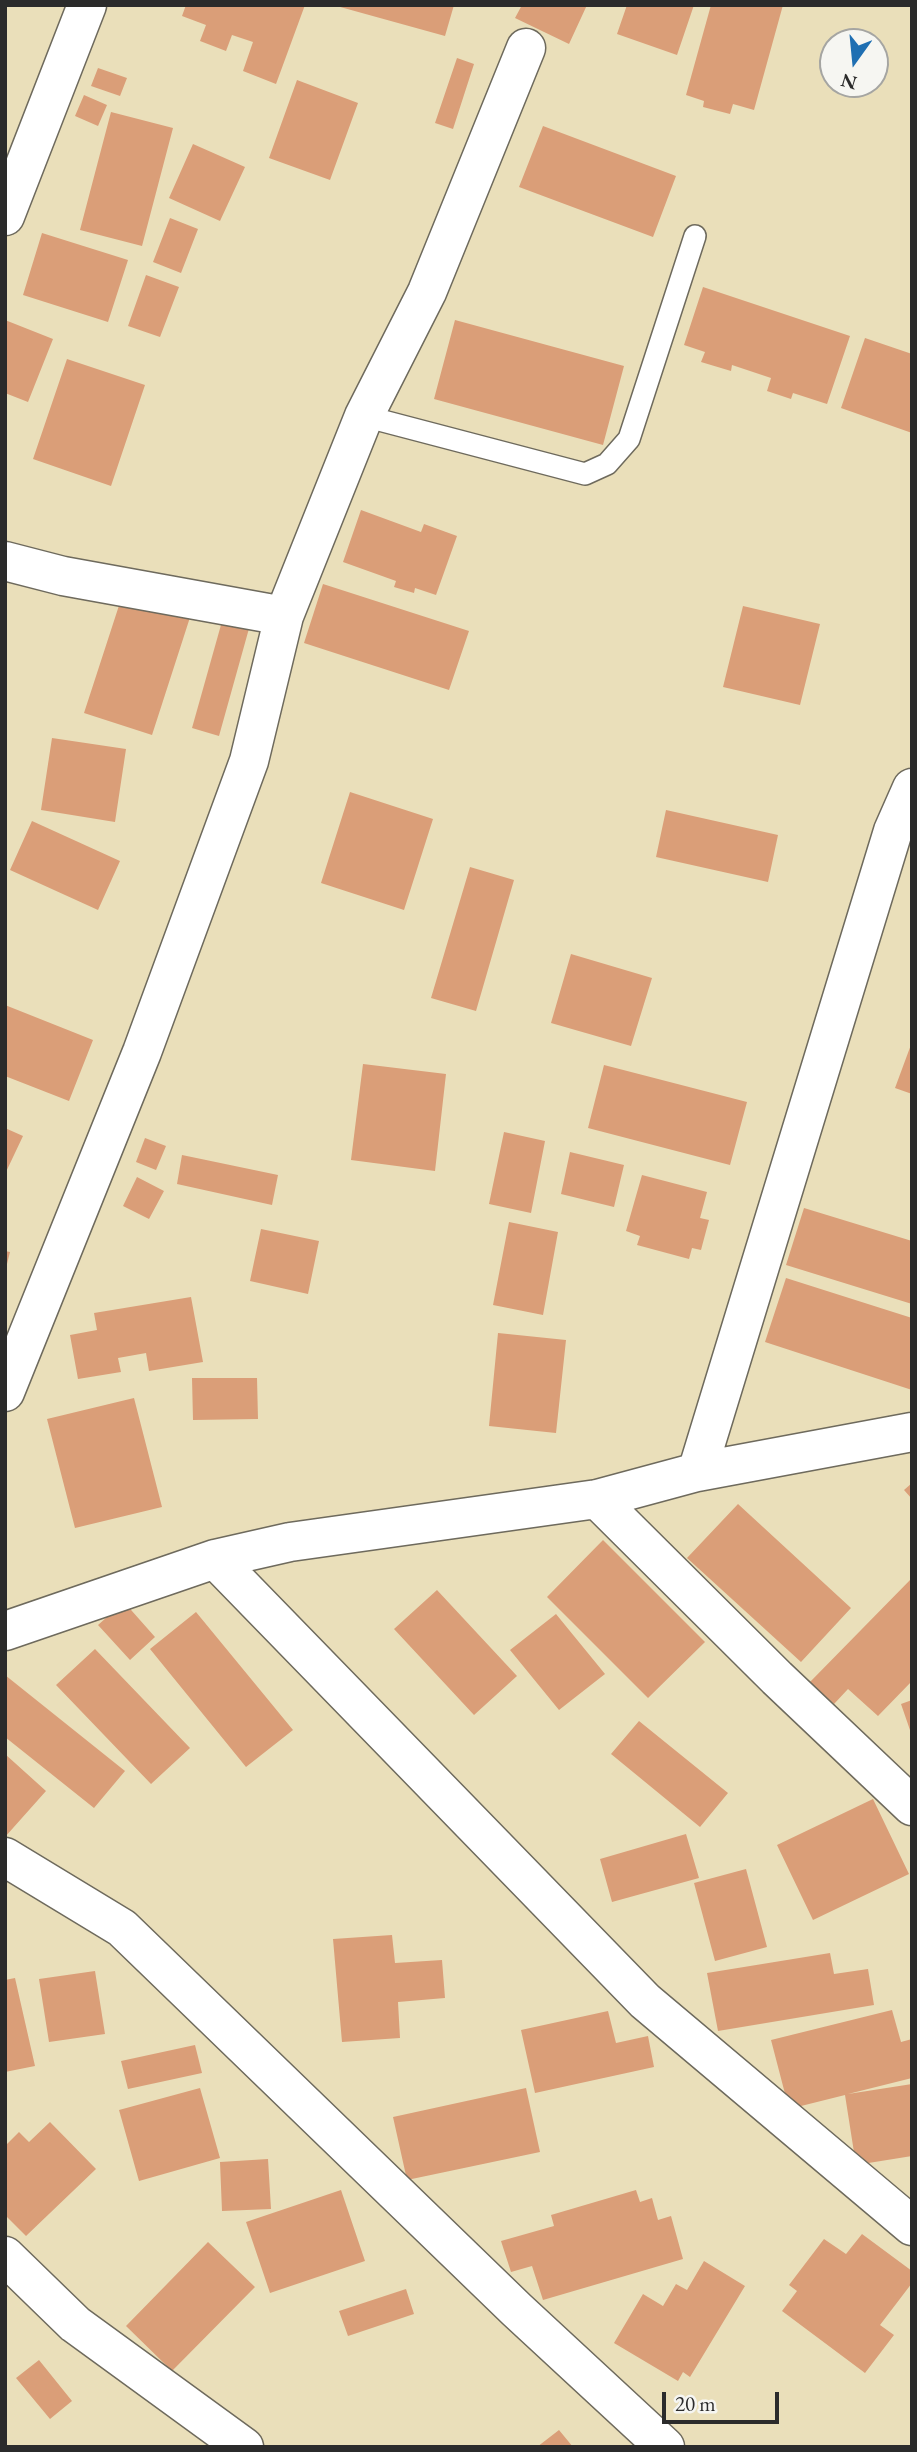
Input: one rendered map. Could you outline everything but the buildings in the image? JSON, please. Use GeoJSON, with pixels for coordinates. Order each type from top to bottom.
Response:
{"type":"FeatureCollection","features":[{"type":"Feature","properties":{"kind":"street"},"geometry":{"type":"LineString","coordinates":[[5,216],[87,5]]}},
{"type":"Feature","properties":{"kind":"street"},"geometry":{"type":"LineString","coordinates":[[5,1392],[142,1052],[244,774],[284,617],[364,416],[427,292],[526,48]]}},
{"type":"Feature","properties":{"kind":"street"},"geometry":{"type":"LineString","coordinates":[[5,561],[63,576],[284,617]]}},
{"type":"Feature","properties":{"kind":"street"},"geometry":{"type":"LineString","coordinates":[[697,1472],[893,831],[912,788]]}},
{"type":"Feature","properties":{"kind":"street"},"geometry":{"type":"LineString","coordinates":[[5,1631],[215,1559],[290,1542],[597,1499],[697,1472],[912,1432]]}},
{"type":"Feature","properties":{"kind":"street"},"geometry":{"type":"LineString","coordinates":[[597,1499],[777,1678],[912,1806]]}},
{"type":"Feature","properties":{"kind":"street"},"geometry":{"type":"LineString","coordinates":[[215,1559],[645,2001],[912,2225]]}},
{"type":"Feature","properties":{"kind":"street"},"geometry":{"type":"LineString","coordinates":[[5,1857],[122,1928],[517,2310],[665,2447]]}},
{"type":"Feature","properties":{"kind":"street"},"geometry":{"type":"LineString","coordinates":[[5,2256],[75,2324],[244,2447]]}},
{"type":"Feature","properties":{"kind":"lane"},"geometry":{"type":"LineString","coordinates":[[364,416],[585,474],[607,464],[629,439],[695,236]]}}]}
